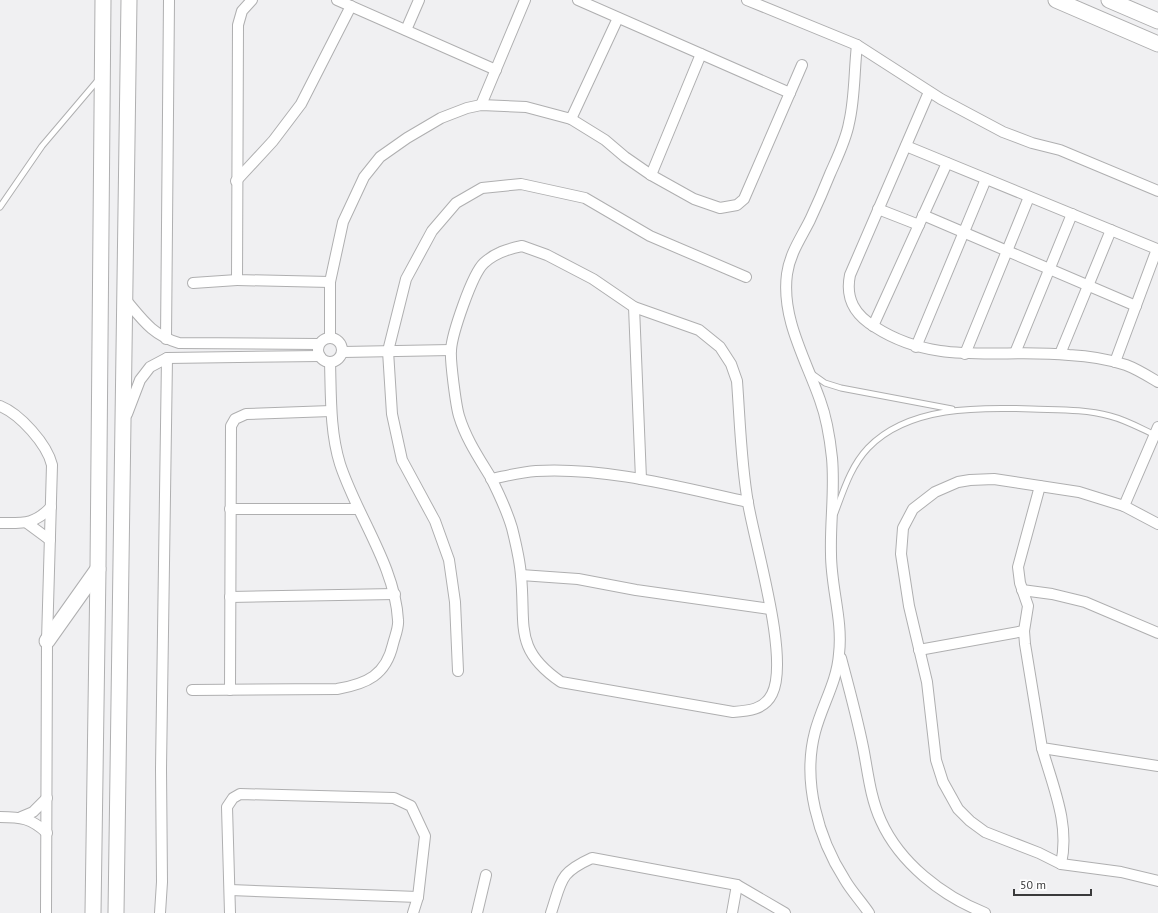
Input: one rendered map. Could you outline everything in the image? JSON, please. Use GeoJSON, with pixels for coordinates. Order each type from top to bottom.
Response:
{"type":"FeatureCollection","features":[{"type":"Feature","properties":{"kind":"street"},"geometry":{"type":"LineString","coordinates":[[93,913],[98,569],[103,0]]}},
{"type":"Feature","properties":{"kind":"street"},"geometry":{"type":"LineString","coordinates":[[116,913],[130,0]]}},
{"type":"Feature","properties":{"kind":"street"},"geometry":{"type":"LineString","coordinates":[[166,339],[170,0]]}},
{"type":"Feature","properties":{"kind":"street"},"geometry":{"type":"LineString","coordinates":[[237,280],[236,181],[238,25],[242,11],[252,0]]}},
{"type":"Feature","properties":{"kind":"street"},"geometry":{"type":"LineString","coordinates":[[337,0],[496,70]]}},
{"type":"Feature","properties":{"kind":"street"},"geometry":{"type":"LineString","coordinates":[[406,30],[419,0]]}},
{"type":"Feature","properties":{"kind":"street"},"geometry":{"type":"LineString","coordinates":[[481,105],[525,0]]}},
{"type":"Feature","properties":{"kind":"street"},"geometry":{"type":"LineString","coordinates":[[578,0],[790,92]]}},
{"type":"Feature","properties":{"kind":"street"},"geometry":{"type":"LineString","coordinates":[[747,0],[857,45],[957,109],[1003,132],[1032,143],[1060,150],[1158,191]]}},
{"type":"Feature","properties":{"kind":"street"},"geometry":{"type":"LineString","coordinates":[[1056,0],[1158,44]]}},
{"type":"Feature","properties":{"kind":"street"},"geometry":{"type":"LineString","coordinates":[[1082,0],[1158,33]]}},
{"type":"Feature","properties":{"kind":"street"},"geometry":{"type":"LineString","coordinates":[[1110,0],[1158,21]]}},
{"type":"Feature","properties":{"kind":"street"},"geometry":{"type":"LineString","coordinates":[[236,181],[273,141],[301,104],[351,6]]}},
{"type":"Feature","properties":{"kind":"street"},"geometry":{"type":"LineString","coordinates":[[571,119],[618,18]]}},
{"type":"Feature","properties":{"kind":"street"},"geometry":{"type":"LineString","coordinates":[[857,45],[849,123],[813,214],[792,252],[786,275],[788,307],[807,370],[820,399],[829,435],[834,476],[831,554],[833,589],[839,622],[840,653],[859,726],[872,797],[887,832],[902,853],[935,885],[962,902],[985,913]]}},
{"type":"Feature","properties":{"kind":"street"},"geometry":{"type":"LineString","coordinates":[[651,175],[702,54]]}},
{"type":"Feature","properties":{"kind":"street"},"geometry":{"type":"LineString","coordinates":[[330,337],[330,282],[343,222],[364,177],[380,157],[407,138],[441,118],[481,105],[526,107],[571,119],[605,140],[624,157],[651,175],[694,199],[720,208],[737,205],[744,199],[802,65]]}},
{"type":"Feature","properties":{"kind":"street"},"geometry":{"type":"LineString","coordinates":[[929,92],[878,208],[848,282],[849,297],[855,310],[865,321],[898,340],[935,352],[965,354],[1060,354],[1127,365],[1158,382]]}},
{"type":"Feature","properties":{"kind":"street"},"geometry":{"type":"LineString","coordinates":[[906,146],[1157,249],[1114,362]]}},
{"type":"Feature","properties":{"kind":"street"},"geometry":{"type":"LineString","coordinates":[[873,326],[947,162]]}},
{"type":"Feature","properties":{"kind":"street"},"geometry":{"type":"LineString","coordinates":[[916,347],[986,179]]}},
{"type":"Feature","properties":{"kind":"street"},"geometry":{"type":"LineString","coordinates":[[458,671],[455,602],[449,560],[435,521],[402,460],[392,414],[388,351],[406,279],[432,230],[456,203],[482,188],[521,184],[585,198],[650,236],[746,277]]}},
{"type":"Feature","properties":{"kind":"street"},"geometry":{"type":"LineString","coordinates":[[965,354],[1029,196]]}},
{"type":"Feature","properties":{"kind":"street"},"geometry":{"type":"LineString","coordinates":[[878,208],[919,225]]}},
{"type":"Feature","properties":{"kind":"street"},"geometry":{"type":"LineString","coordinates":[[1015,353],[1072,214]]}},
{"type":"Feature","properties":{"kind":"street"},"geometry":{"type":"LineString","coordinates":[[923,215],[1136,306]]}},
{"type":"Feature","properties":{"kind":"street"},"geometry":{"type":"LineString","coordinates":[[1060,354],[1111,230]]}},
{"type":"Feature","properties":{"kind":"street"},"geometry":{"type":"LineString","coordinates":[[522,246],[547,255],[593,279],[634,307],[699,330],[720,347],[731,364],[737,381],[748,502],[776,640],[778,668],[772,694],[762,706],[751,711],[733,712],[561,682],[544,670],[531,653],[524,634],[521,576],[516,542],[508,515],[491,478],[468,438],[458,414],[451,350],[467,293],[483,264],[504,250],[522,246]]}},
{"type":"Feature","properties":{"kind":"street"},"geometry":{"type":"LineString","coordinates":[[193,283],[237,280],[330,282]]}},
{"type":"Feature","properties":{"kind":"street"},"geometry":{"type":"LineString","coordinates":[[125,299],[150,329],[166,339],[178,343],[319,344],[326,338],[330,337],[338,340],[343,352],[338,359],[326,362],[318,352],[319,344]]}},
{"type":"Feature","properties":{"kind":"street"},"geometry":{"type":"LineString","coordinates":[[634,307],[641,479]]}},
{"type":"Feature","properties":{"kind":"street"},"geometry":{"type":"LineString","coordinates":[[343,352],[451,350]]}},
{"type":"Feature","properties":{"kind":"street"},"geometry":{"type":"LineString","coordinates":[[123,424],[140,380],[150,367],[167,358],[320,356]]}},
{"type":"Feature","properties":{"kind":"street"},"geometry":{"type":"LineString","coordinates":[[160,912],[162,882],[167,358]]}},
{"type":"Feature","properties":{"kind":"street"},"geometry":{"type":"LineString","coordinates":[[192,690],[337,689],[355,686],[370,679],[382,670],[390,656],[398,622],[395,594],[376,548],[357,509],[340,463],[331,411],[330,362]]}},
{"type":"Feature","properties":{"kind":"street"},"geometry":{"type":"LineString","coordinates":[[0,406],[14,414],[40,442],[48,452],[52,465],[47,641],[46,913]]}},
{"type":"Feature","properties":{"kind":"street"},"geometry":{"type":"LineString","coordinates":[[230,690],[231,426],[235,419],[246,414],[331,411]]}},
{"type":"Feature","properties":{"kind":"street"},"geometry":{"type":"LineString","coordinates":[[1124,506],[1157,432]]}},
{"type":"Feature","properties":{"kind":"street"},"geometry":{"type":"LineString","coordinates":[[491,478],[536,471],[574,471],[641,479],[748,502]]}},
{"type":"Feature","properties":{"kind":"street"},"geometry":{"type":"LineString","coordinates":[[1158,524],[1124,506],[1079,492],[994,479],[970,480],[958,482],[935,492],[914,509],[903,528],[901,554],[909,606],[927,682],[936,760],[943,782],[952,800],[964,815],[985,832],[1039,853],[1061,864],[1121,872],[1158,881]]}},
{"type":"Feature","properties":{"kind":"street"},"geometry":{"type":"LineString","coordinates":[[1040,486],[1020,559],[1018,575],[1028,606],[1024,631],[1042,748],[1057,800],[1063,829],[1064,847],[1061,864]]}},
{"type":"Feature","properties":{"kind":"street"},"geometry":{"type":"LineString","coordinates":[[0,523],[28,523],[40,517],[51,507]]}},
{"type":"Feature","properties":{"kind":"street"},"geometry":{"type":"LineString","coordinates":[[230,509],[357,509]]}},
{"type":"Feature","properties":{"kind":"street"},"geometry":{"type":"LineString","coordinates":[[28,523],[50,540]]}},
{"type":"Feature","properties":{"kind":"street"},"geometry":{"type":"LineString","coordinates":[[47,641],[98,569]]}},
{"type":"Feature","properties":{"kind":"street"},"geometry":{"type":"LineString","coordinates":[[521,576],[578,579],[636,590],[770,609]]}},
{"type":"Feature","properties":{"kind":"street"},"geometry":{"type":"LineString","coordinates":[[1022,590],[1052,594],[1085,602],[1158,633]]}},
{"type":"Feature","properties":{"kind":"street"},"geometry":{"type":"LineString","coordinates":[[230,597],[395,594]]}},
{"type":"Feature","properties":{"kind":"street"},"geometry":{"type":"LineString","coordinates":[[920,650],[1024,631]]}},
{"type":"Feature","properties":{"kind":"street"},"geometry":{"type":"LineString","coordinates":[[840,653],[834,682],[815,732],[810,756],[811,780],[819,822],[830,852],[845,880],[869,913]]}},
{"type":"Feature","properties":{"kind":"street"},"geometry":{"type":"LineString","coordinates":[[1042,748],[1158,766]]}},
{"type":"Feature","properties":{"kind":"street"},"geometry":{"type":"LineString","coordinates":[[230,913],[227,807],[233,798],[240,794],[394,798],[411,806],[425,836],[418,897],[413,913]]}},
{"type":"Feature","properties":{"kind":"street"},"geometry":{"type":"LineString","coordinates":[[0,817],[21,817],[33,812],[47,798]]}},
{"type":"Feature","properties":{"kind":"street"},"geometry":{"type":"LineString","coordinates":[[21,817],[35,823],[46,833]]}},
{"type":"Feature","properties":{"kind":"street"},"geometry":{"type":"LineString","coordinates":[[551,913],[564,876],[573,866],[592,858],[737,885],[785,913]]}},
{"type":"Feature","properties":{"kind":"street"},"geometry":{"type":"LineString","coordinates":[[477,913],[486,875]]}},
{"type":"Feature","properties":{"kind":"street"},"geometry":{"type":"LineString","coordinates":[[732,913],[737,885]]}},
{"type":"Feature","properties":{"kind":"street"},"geometry":{"type":"LineString","coordinates":[[230,890],[418,897]]}},
{"type":"Feature","properties":{"kind":"lane"},"geometry":{"type":"LineString","coordinates":[[0,207],[42,146],[103,74]]}},
{"type":"Feature","properties":{"kind":"lane"},"geometry":{"type":"LineString","coordinates":[[807,370],[825,382],[841,388],[955,410]]}},
{"type":"Feature","properties":{"kind":"lane"},"geometry":{"type":"LineString","coordinates":[[832,521],[849,476],[869,447],[904,424],[955,410],[993,408],[1076,410],[1110,416],[1157,432]]}}]}
